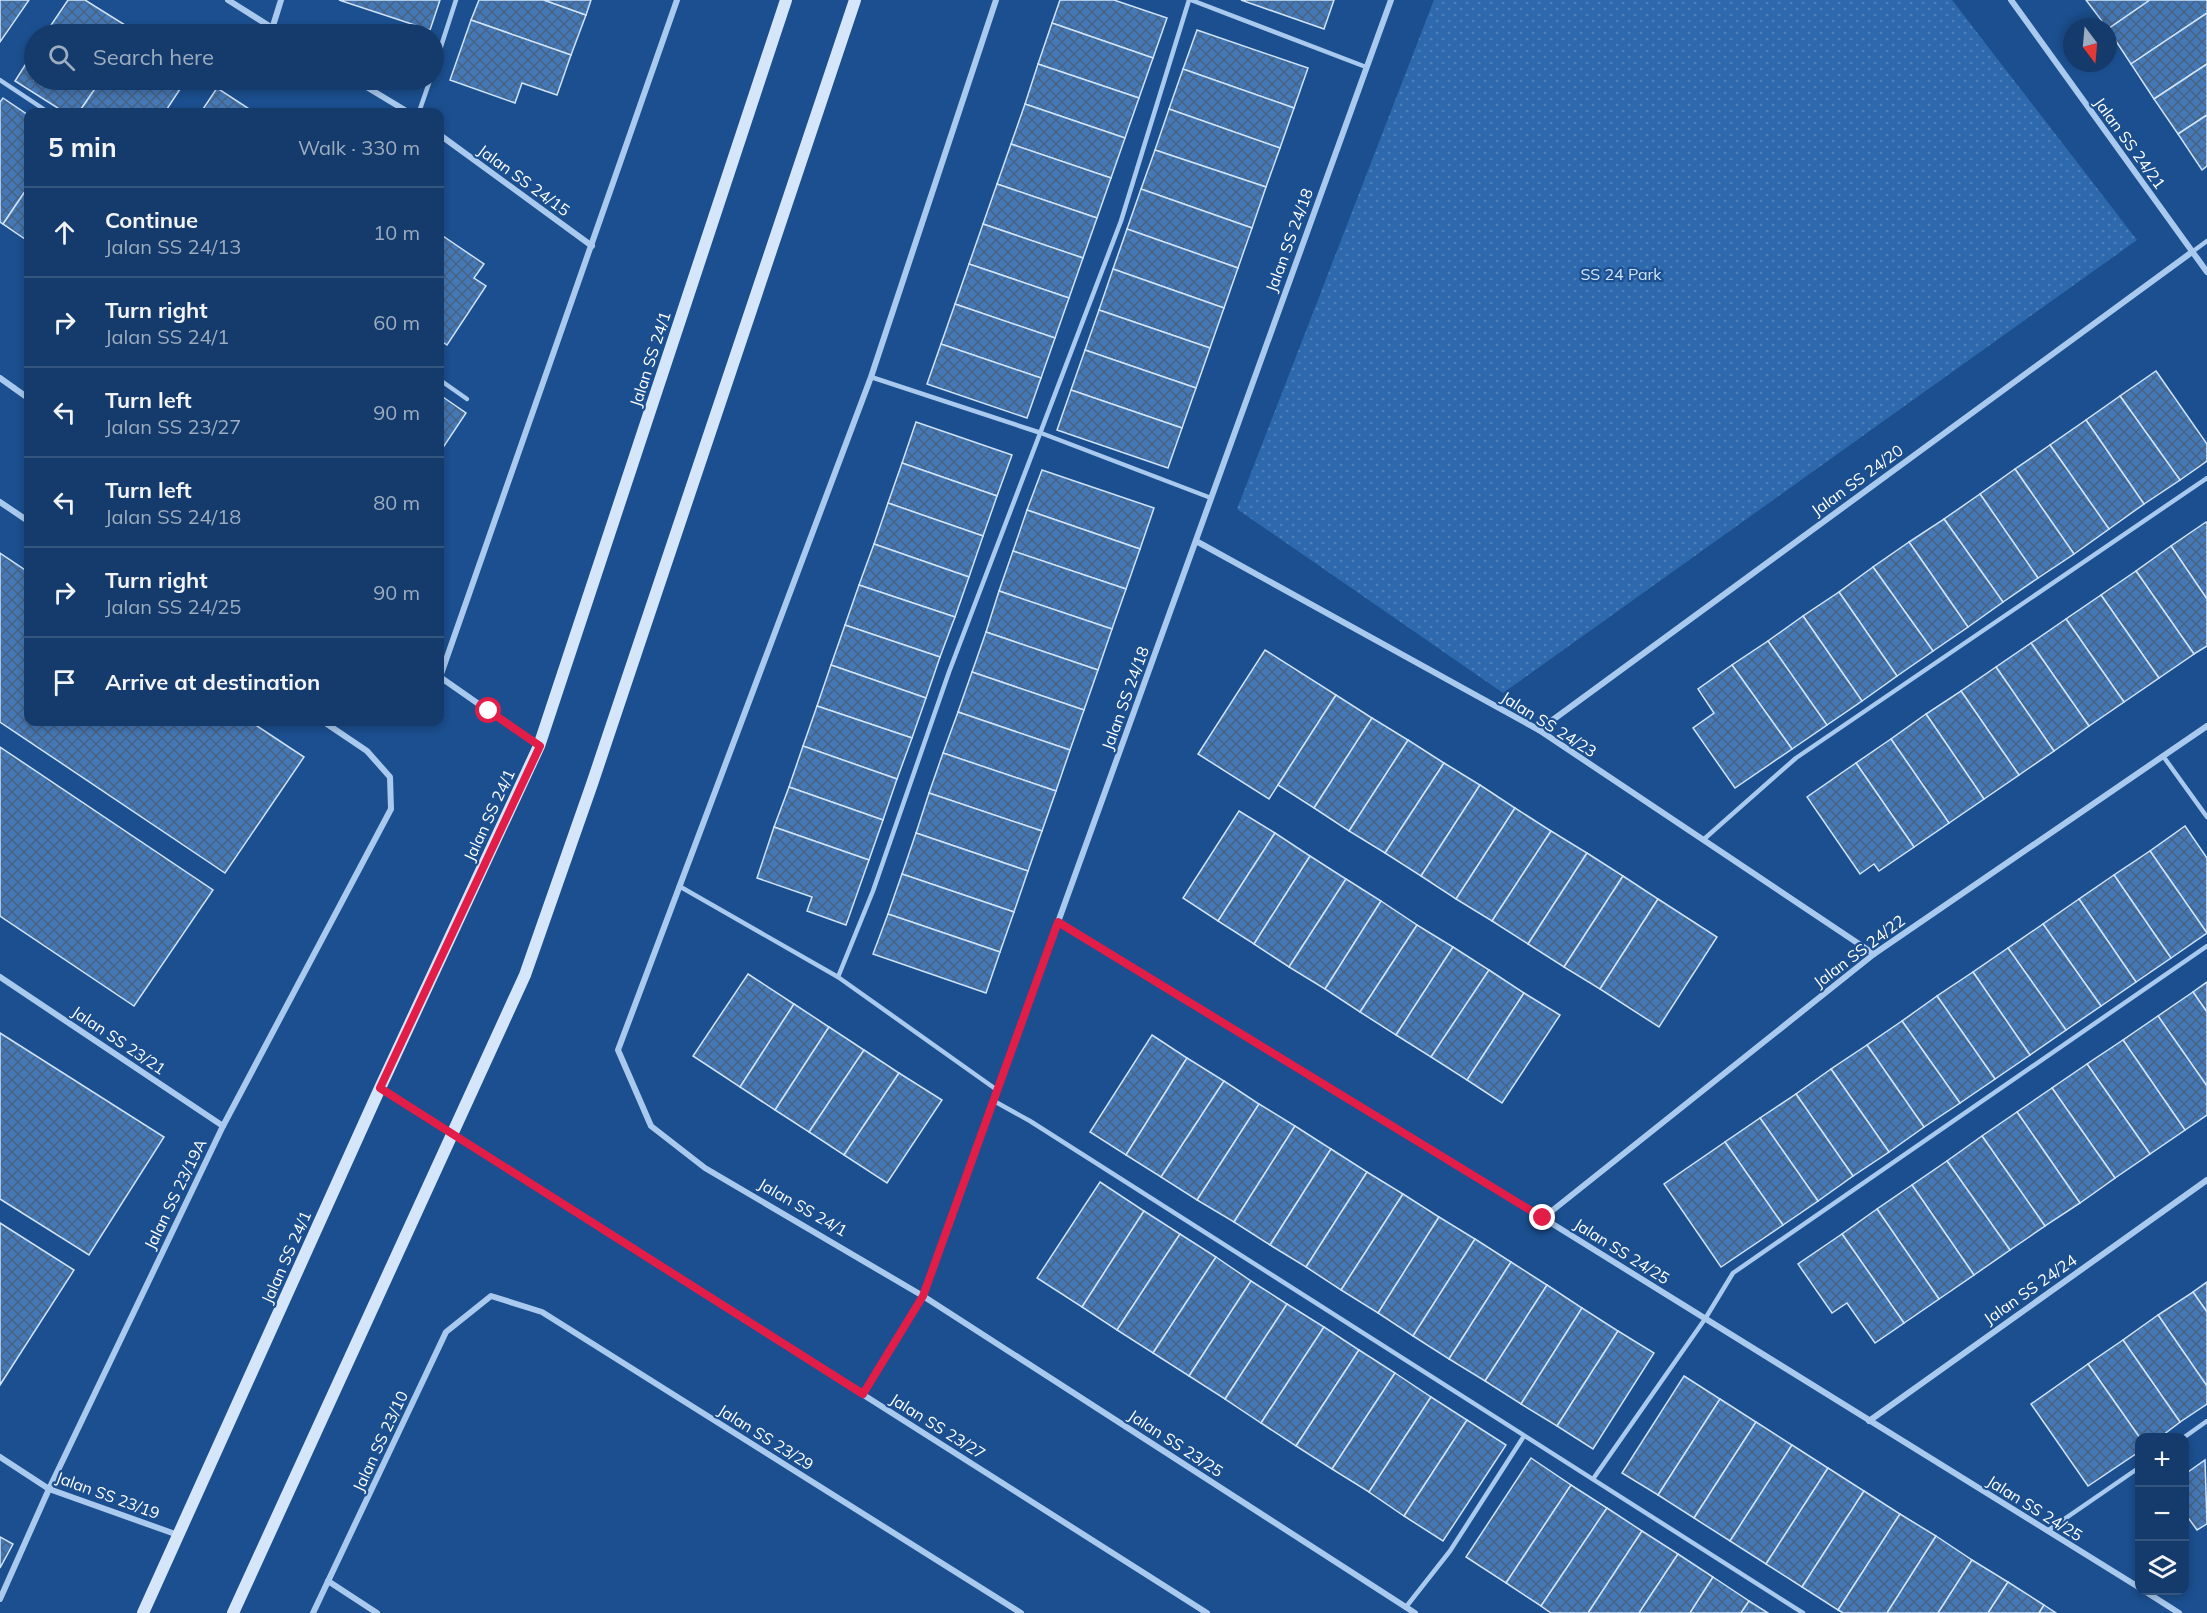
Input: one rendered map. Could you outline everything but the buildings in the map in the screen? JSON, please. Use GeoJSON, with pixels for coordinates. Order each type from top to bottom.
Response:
{"type":"FeatureCollection","features":[{"type":"Feature","properties":{"kind":"main road","name":"Jalan SS 24/1"},"geometry":{"type":"LineString","coordinates":[[143,1613],[380,1088],[540,746],[786,0]]}},
{"type":"Feature","properties":{"kind":"main road"},"geometry":{"type":"LineString","coordinates":[[233,1613],[525,975],[592,784],[855,0]]}},
{"type":"Feature","properties":{"kind":"street"},"geometry":{"type":"LineString","coordinates":[[228,0],[264,24]]}},
{"type":"Feature","properties":{"kind":"street"},"geometry":{"type":"LineString","coordinates":[[274,24],[281,0]]}},
{"type":"Feature","properties":{"kind":"street"},"geometry":{"type":"LineString","coordinates":[[444,666],[677,0]]}},
{"type":"Feature","properties":{"kind":"street","name":"Jalan SS 24/1"},"geometry":{"type":"LineString","coordinates":[[923,1296],[705,1168],[651,1126],[618,1050],[871,377],[996,0]]}},
{"type":"Feature","properties":{"kind":"street","name":"Jalan SS 24/18"},"geometry":{"type":"LineString","coordinates":[[863,1394],[923,1296],[1390,0]]}},
{"type":"Feature","properties":{"kind":"street","name":"Jalan SS 24/21"},"geometry":{"type":"LineString","coordinates":[[2011,0],[2207,272]]}},
{"type":"Feature","properties":{"kind":"street"},"geometry":{"type":"LineString","coordinates":[[371,90],[401,108]]}},
{"type":"Feature","properties":{"kind":"street","name":"Jalan SS 24/15"},"geometry":{"type":"LineString","coordinates":[[444,138],[592,246]]}},
{"type":"Feature","properties":{"kind":"street","name":"Jalan SS 24/20"},"geometry":{"type":"LineString","coordinates":[[1539,730],[2192,252]]}},
{"type":"Feature","properties":{"kind":"street"},"geometry":{"type":"LineString","coordinates":[[0,378],[24,395]]}},
{"type":"Feature","properties":{"kind":"street"},"geometry":{"type":"LineString","coordinates":[[0,502],[24,519]]}},
{"type":"Feature","properties":{"kind":"street","name":"Jalan SS 24/23"},"geometry":{"type":"LineString","coordinates":[[1196,541],[1539,730],[1874,954]]}},
{"type":"Feature","properties":{"kind":"street"},"geometry":{"type":"LineString","coordinates":[[444,680],[540,746]]}},
{"type":"Feature","properties":{"kind":"street","name":"Jalan SS 23/19A"},"geometry":{"type":"LineString","coordinates":[[0,1599],[49,1489],[223,1126],[391,809],[390,777],[367,751],[330,726]]}},
{"type":"Feature","properties":{"kind":"street","name":"Jalan SS 24/22"},"geometry":{"type":"LineString","coordinates":[[1543,1218],[1874,954],[2207,726]]}},
{"type":"Feature","properties":{"kind":"street","name":"Jalan SS 24/25"},"geometry":{"type":"LineString","coordinates":[[1058,922],[1543,1218],[2135,1585]]}},
{"type":"Feature","properties":{"kind":"street","name":"Jalan SS 23/21"},"geometry":{"type":"LineString","coordinates":[[0,977],[223,1126]]}},
{"type":"Feature","properties":{"kind":"street","name":"Jalan SS 23/27"},"geometry":{"type":"LineString","coordinates":[[380,1088],[1207,1613]]}},
{"type":"Feature","properties":{"kind":"street","name":"Jalan SS 24/24"},"geometry":{"type":"LineString","coordinates":[[1869,1421],[2207,1180]]}},
{"type":"Feature","properties":{"kind":"street","name":"Jalan SS 23/10"},"geometry":{"type":"LineString","coordinates":[[313,1613],[446,1332],[491,1296]]}},
{"type":"Feature","properties":{"kind":"street","name":"Jalan SS 23/29"},"geometry":{"type":"LineString","coordinates":[[491,1296],[542,1312],[1021,1613]]}},
{"type":"Feature","properties":{"kind":"street","name":"Jalan SS 23/25"},"geometry":{"type":"LineString","coordinates":[[923,1296],[1415,1613]]}},
{"type":"Feature","properties":{"kind":"street","name":"Jalan SS 23/19"},"geometry":{"type":"LineString","coordinates":[[0,1457],[49,1489],[178,1535]]}},
{"type":"Feature","properties":{"kind":"street"},"geometry":{"type":"LineString","coordinates":[[328,1581],[377,1613]]}},
{"type":"Feature","properties":{"kind":"street","name":"Jalan SS 24/25"},"geometry":{"type":"LineString","coordinates":[[2150,1595],[2179,1613]]}},
{"type":"Feature","properties":{"kind":"lane"},"geometry":{"type":"LineString","coordinates":[[444,37],[456,0]]}},
{"type":"Feature","properties":{"kind":"lane"},"geometry":{"type":"LineString","coordinates":[[838,977],[873,891],[949,672],[1121,221],[1190,0],[1366,67]]}},
{"type":"Feature","properties":{"kind":"lane"},"geometry":{"type":"LineString","coordinates":[[0,80],[42,108]]}},
{"type":"Feature","properties":{"kind":"lane"},"geometry":{"type":"LineString","coordinates":[[420,108],[427,90]]}},
{"type":"Feature","properties":{"kind":"lane"},"geometry":{"type":"LineString","coordinates":[[2192,252],[2207,241]]}},
{"type":"Feature","properties":{"kind":"lane"},"geometry":{"type":"LineString","coordinates":[[871,377],[1041,433],[1211,498]]}},
{"type":"Feature","properties":{"kind":"lane"},"geometry":{"type":"LineString","coordinates":[[444,383],[467,399]]}},
{"type":"Feature","properties":{"kind":"lane"},"geometry":{"type":"LineString","coordinates":[[1703,840],[1796,758],[2207,478]]}},
{"type":"Feature","properties":{"kind":"lane"},"geometry":{"type":"LineString","coordinates":[[2163,756],[2207,818]]}},
{"type":"Feature","properties":{"kind":"lane"},"geometry":{"type":"LineString","coordinates":[[679,886],[838,977],[998,1090]]}},
{"type":"Feature","properties":{"kind":"lane"},"geometry":{"type":"LineString","coordinates":[[1593,1479],[1705,1319],[1733,1273],[2207,946]]}},
{"type":"Feature","properties":{"kind":"lane"},"geometry":{"type":"LineString","coordinates":[[994,1101],[1050,1133],[1803,1613]]}},
{"type":"Feature","properties":{"kind":"lane"},"geometry":{"type":"LineString","coordinates":[[2189,1433],[2207,1421]]}},
{"type":"Feature","properties":{"kind":"lane"},"geometry":{"type":"LineString","coordinates":[[1406,1607],[1450,1551],[1524,1436]]}},
{"type":"Feature","properties":{"kind":"lane"},"geometry":{"type":"LineString","coordinates":[[2047,1531],[2135,1470]]}},
{"type":"Feature","properties":{"kind":"green space","name":"SS 24 Park"},"geometry":{"type":"Polygon","coordinates":[[[1434,0],[1952,0],[2137,240],[1503,693],[1237,509],[1434,0]]]}},
{"type":"Feature","properties":{"kind":"route"},"geometry":{"type":"LineString","coordinates":[[489,711],[540,746],[380,1088],[863,1394],[923,1296],[1058,922],[1543,1218]]}}]}
